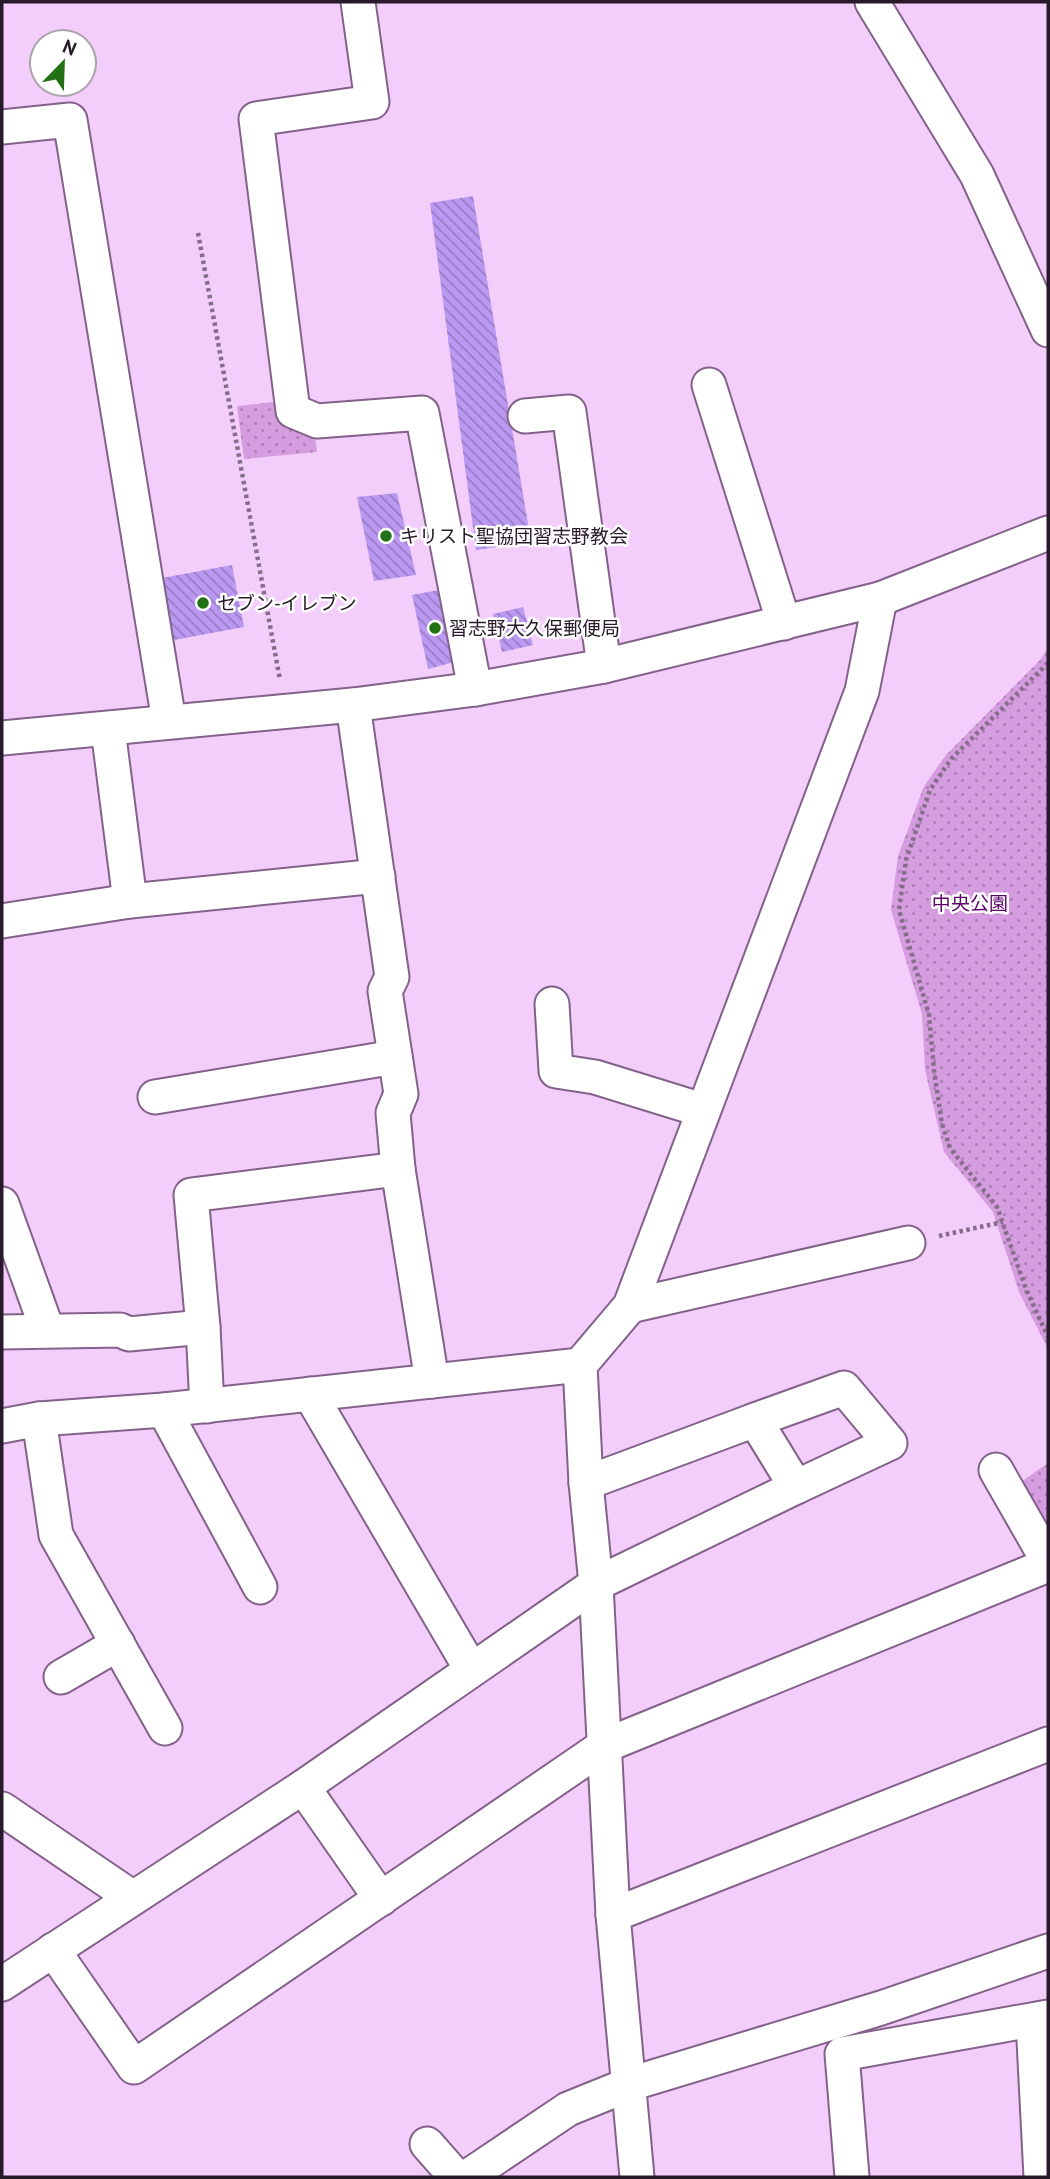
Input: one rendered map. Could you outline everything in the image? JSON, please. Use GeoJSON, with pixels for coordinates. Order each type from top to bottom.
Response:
{"type":"FeatureCollection","features":[{"type":"Feature","properties":{"kind":"street"},"geometry":{"type":"LineString","coordinates":[[358,2],[372,102],[256,120],[293,411],[317,421],[422,413],[475,689]]}},
{"type":"Feature","properties":{"kind":"street"},"geometry":{"type":"LineString","coordinates":[[872,2],[977,175],[1045,313]]}},
{"type":"Feature","properties":{"kind":"street"},"geometry":{"type":"LineString","coordinates":[[2,127],[70,120],[169,721]]}},
{"type":"Feature","properties":{"kind":"street"},"geometry":{"type":"LineString","coordinates":[[709,385],[784,623]]}},
{"type":"Feature","properties":{"kind":"street"},"geometry":{"type":"LineString","coordinates":[[525,416],[569,412],[604,666]]}},
{"type":"Feature","properties":{"kind":"street"},"geometry":{"type":"LineString","coordinates":[[2,738],[353,705],[475,689],[604,666],[880,599],[1048,533]]}},
{"type":"Feature","properties":{"kind":"street"},"geometry":{"type":"LineString","coordinates":[[637,2177],[612,1915],[596,1584],[586,1483],[580,1365],[630,1306],[862,691],[880,599]]}},
{"type":"Feature","properties":{"kind":"street"},"geometry":{"type":"LineString","coordinates":[[353,705],[393,977],[385,991],[401,1094],[393,1113],[398,1170],[432,1381]]}},
{"type":"Feature","properties":{"kind":"street"},"geometry":{"type":"LineString","coordinates":[[108,729],[130,901]]}},
{"type":"Feature","properties":{"kind":"street"},"geometry":{"type":"LineString","coordinates":[[2,921],[130,901],[378,876]]}},
{"type":"Feature","properties":{"kind":"street"},"geometry":{"type":"LineString","coordinates":[[552,1004],[556,1071],[595,1077],[702,1110]]}},
{"type":"Feature","properties":{"kind":"street"},"geometry":{"type":"LineString","coordinates":[[155,1097],[395,1057]]}},
{"type":"Feature","properties":{"kind":"street"},"geometry":{"type":"LineString","coordinates":[[207,1406],[191,1195],[398,1170]]}},
{"type":"Feature","properties":{"kind":"street"},"geometry":{"type":"LineString","coordinates":[[2,1204],[47,1329]]}},
{"type":"Feature","properties":{"kind":"street"},"geometry":{"type":"LineString","coordinates":[[630,1306],[908,1243]]}},
{"type":"Feature","properties":{"kind":"street"},"geometry":{"type":"LineString","coordinates":[[2,1332],[47,1329],[120,1330],[129,1334],[203,1327]]}},
{"type":"Feature","properties":{"kind":"street"},"geometry":{"type":"LineString","coordinates":[[2,1426],[39,1419],[207,1406],[580,1365]]}},
{"type":"Feature","properties":{"kind":"street"},"geometry":{"type":"LineString","coordinates":[[2,1984],[303,1787],[596,1584],[890,1443],[844,1388],[586,1483]]}},
{"type":"Feature","properties":{"kind":"street"},"geometry":{"type":"LineString","coordinates":[[310,1394],[471,1669]]}},
{"type":"Feature","properties":{"kind":"street"},"geometry":{"type":"LineString","coordinates":[[164,1410],[260,1587]]}},
{"type":"Feature","properties":{"kind":"street"},"geometry":{"type":"LineString","coordinates":[[39,1419],[56,1535],[165,1728]]}},
{"type":"Feature","properties":{"kind":"street"},"geometry":{"type":"LineString","coordinates":[[755,1420],[796,1487]]}},
{"type":"Feature","properties":{"kind":"street"},"geometry":{"type":"LineString","coordinates":[[53,1950],[134,2067],[604,1746],[1048,1563],[996,1470]]}},
{"type":"Feature","properties":{"kind":"street"},"geometry":{"type":"LineString","coordinates":[[61,1677],[118,1644]]}},
{"type":"Feature","properties":{"kind":"street"},"geometry":{"type":"LineString","coordinates":[[612,1915],[1048,1744]]}},
{"type":"Feature","properties":{"kind":"street"},"geometry":{"type":"LineString","coordinates":[[303,1787],[381,1899]]}},
{"type":"Feature","properties":{"kind":"street"},"geometry":{"type":"LineString","coordinates":[[2,1809],[133,1898]]}},
{"type":"Feature","properties":{"kind":"street"},"geometry":{"type":"LineString","coordinates":[[467,2177],[568,2109],[629,2084],[894,2004],[1048,1951]]}},
{"type":"Feature","properties":{"kind":"street"},"geometry":{"type":"LineString","coordinates":[[852,2177],[842,2054],[1041,2019],[1041,2177]]}},
{"type":"Feature","properties":{"kind":"street"},"geometry":{"type":"LineString","coordinates":[[428,2144],[456,2177]]}},
{"type":"Feature","properties":{"kind":"path"},"geometry":{"type":"LineString","coordinates":[[198,233],[286,711]]}},
{"type":"Feature","properties":{"kind":"path"},"geometry":{"type":"LineString","coordinates":[[1048,663],[951,759],[930,790],[906,860],[899,910],[929,1014],[942,1124],[950,1148],[997,1207],[1026,1289],[1048,1337]]}},
{"type":"Feature","properties":{"kind":"path"},"geometry":{"type":"LineString","coordinates":[[908,1243],[1003,1222]]}},
{"type":"Feature","properties":{"kind":"green space"},"geometry":{"type":"Polygon","coordinates":[[[283,401],[314,429],[317,452],[244,459],[237,406],[283,401]]]}},
{"type":"Feature","properties":{"kind":"green space","name":"中央公園"},"geometry":{"type":"Polygon","coordinates":[[[1048,647],[1048,1349],[1019,1292],[993,1212],[944,1152],[925,1070],[922,1014],[891,910],[898,856],[924,786],[946,755],[1041,659],[1048,647]]]}},
{"type":"Feature","properties":{"kind":"green space"},"geometry":{"type":"Polygon","coordinates":[[[1048,1463],[1048,1538],[1018,1484],[1048,1463]]]}},
{"type":"Feature","properties":{"kind":"building"},"geometry":{"type":"Polygon","coordinates":[[[473,196],[531,542],[476,550],[430,203],[473,196]]]}},
{"type":"Feature","properties":{"kind":"building","name":"キリスト聖協団習志野教会"},"geometry":{"type":"Polygon","coordinates":[[[397,493],[416,575],[374,581],[357,497],[397,493]]]}},
{"type":"Feature","properties":{"kind":"building","name":"セブン-イレブン"},"geometry":{"type":"Polygon","coordinates":[[[232,565],[244,627],[174,640],[162,578],[232,565]]]}},
{"type":"Feature","properties":{"kind":"building","name":"習志野大久保郵便局"},"geometry":{"type":"Polygon","coordinates":[[[444,589],[458,661],[428,669],[412,595],[444,589]]]}},
{"type":"Feature","properties":{"kind":"building"},"geometry":{"type":"Polygon","coordinates":[[[523,607],[533,645],[502,652],[493,614],[523,607]]]}},
{"type":"Feature","properties":{"kind":"place","name":"キリスト聖協団習志野教会"},"geometry":{"type":"Point","coordinates":[386,536]}},
{"type":"Feature","properties":{"kind":"place","name":"セブン-イレブン"},"geometry":{"type":"Point","coordinates":[203,603]}},
{"type":"Feature","properties":{"kind":"place","name":"習志野大久保郵便局"},"geometry":{"type":"Point","coordinates":[435,628]}}]}
